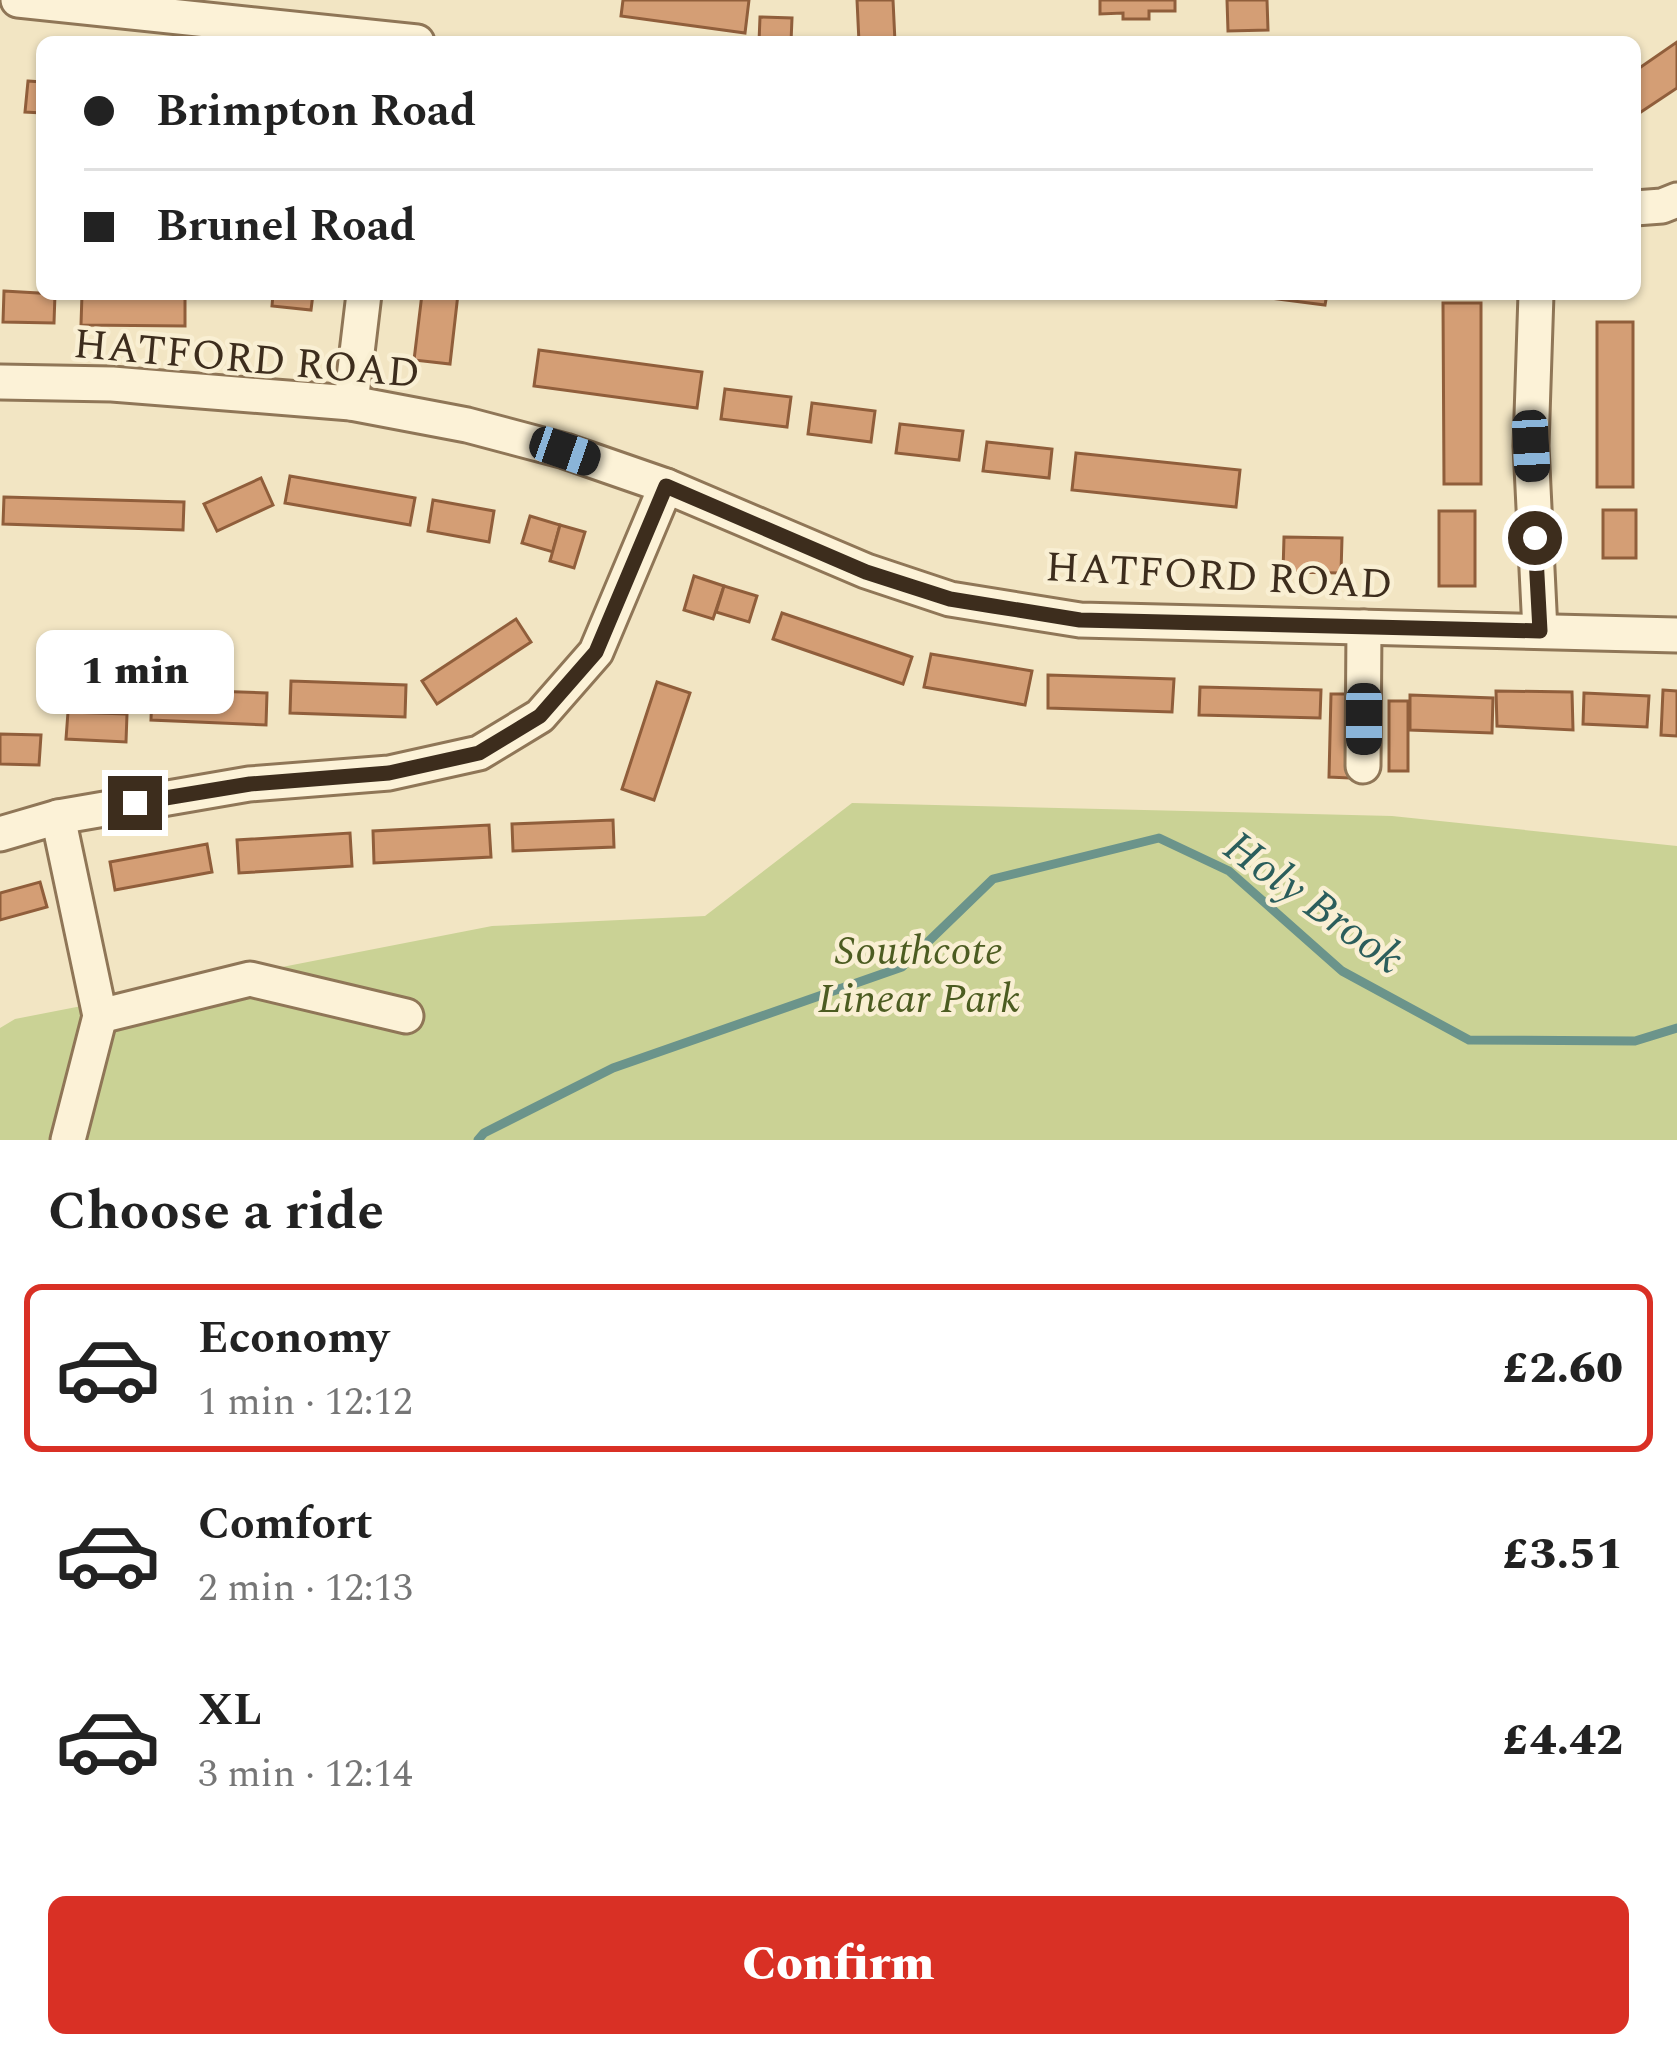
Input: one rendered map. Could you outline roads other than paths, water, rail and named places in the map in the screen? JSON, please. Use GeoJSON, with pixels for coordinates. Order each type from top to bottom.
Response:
{"type":"FeatureCollection","features":[{"type":"Feature","properties":{"kind":"street"},"geometry":{"type":"LineString","coordinates":[[19,0],[354,36]]}},
{"type":"Feature","properties":{"kind":"street"},"geometry":{"type":"LineString","coordinates":[[1641,208],[1677,200]]}},
{"type":"Feature","properties":{"kind":"street"},"geometry":{"type":"LineString","coordinates":[[351,403],[363,300]]}},
{"type":"Feature","properties":{"kind":"street"},"geometry":{"type":"LineString","coordinates":[[1536,300],[1531,446],[1540,631]]}},
{"type":"Feature","properties":{"kind":"street","name":"HATFORD ROAD"},"geometry":{"type":"LineString","coordinates":[[0,382],[112,385],[351,403],[467,425],[666,486],[866,572],[950,599],[1080,620],[1677,635]]}},
{"type":"Feature","properties":{"kind":"street"},"geometry":{"type":"LineString","coordinates":[[0,833],[58,817],[250,784],[389,773],[479,753],[540,716],[596,652],[666,486]]}},
{"type":"Feature","properties":{"kind":"street"},"geometry":{"type":"LineString","coordinates":[[1364,627],[1364,766]]}},
{"type":"Feature","properties":{"kind":"street"},"geometry":{"type":"LineString","coordinates":[[58,817],[100,1016],[68,1140]]}},
{"type":"Feature","properties":{"kind":"street"},"geometry":{"type":"LineString","coordinates":[[100,1016],[250,979],[406,1016]]}},
{"type":"Feature","properties":{"kind":"waterway","name":"Holy Brook"},"geometry":{"type":"LineString","coordinates":[[478,1140],[613,1068],[902,967],[993,879],[1159,838],[1229,871],[1342,971],[1469,1040],[1635,1041],[1677,1028]]}},
{"type":"Feature","properties":{"kind":"park label","name":"Southcote Linear Park"},"geometry":{"type":"Point","coordinates":[919,973]}}]}
